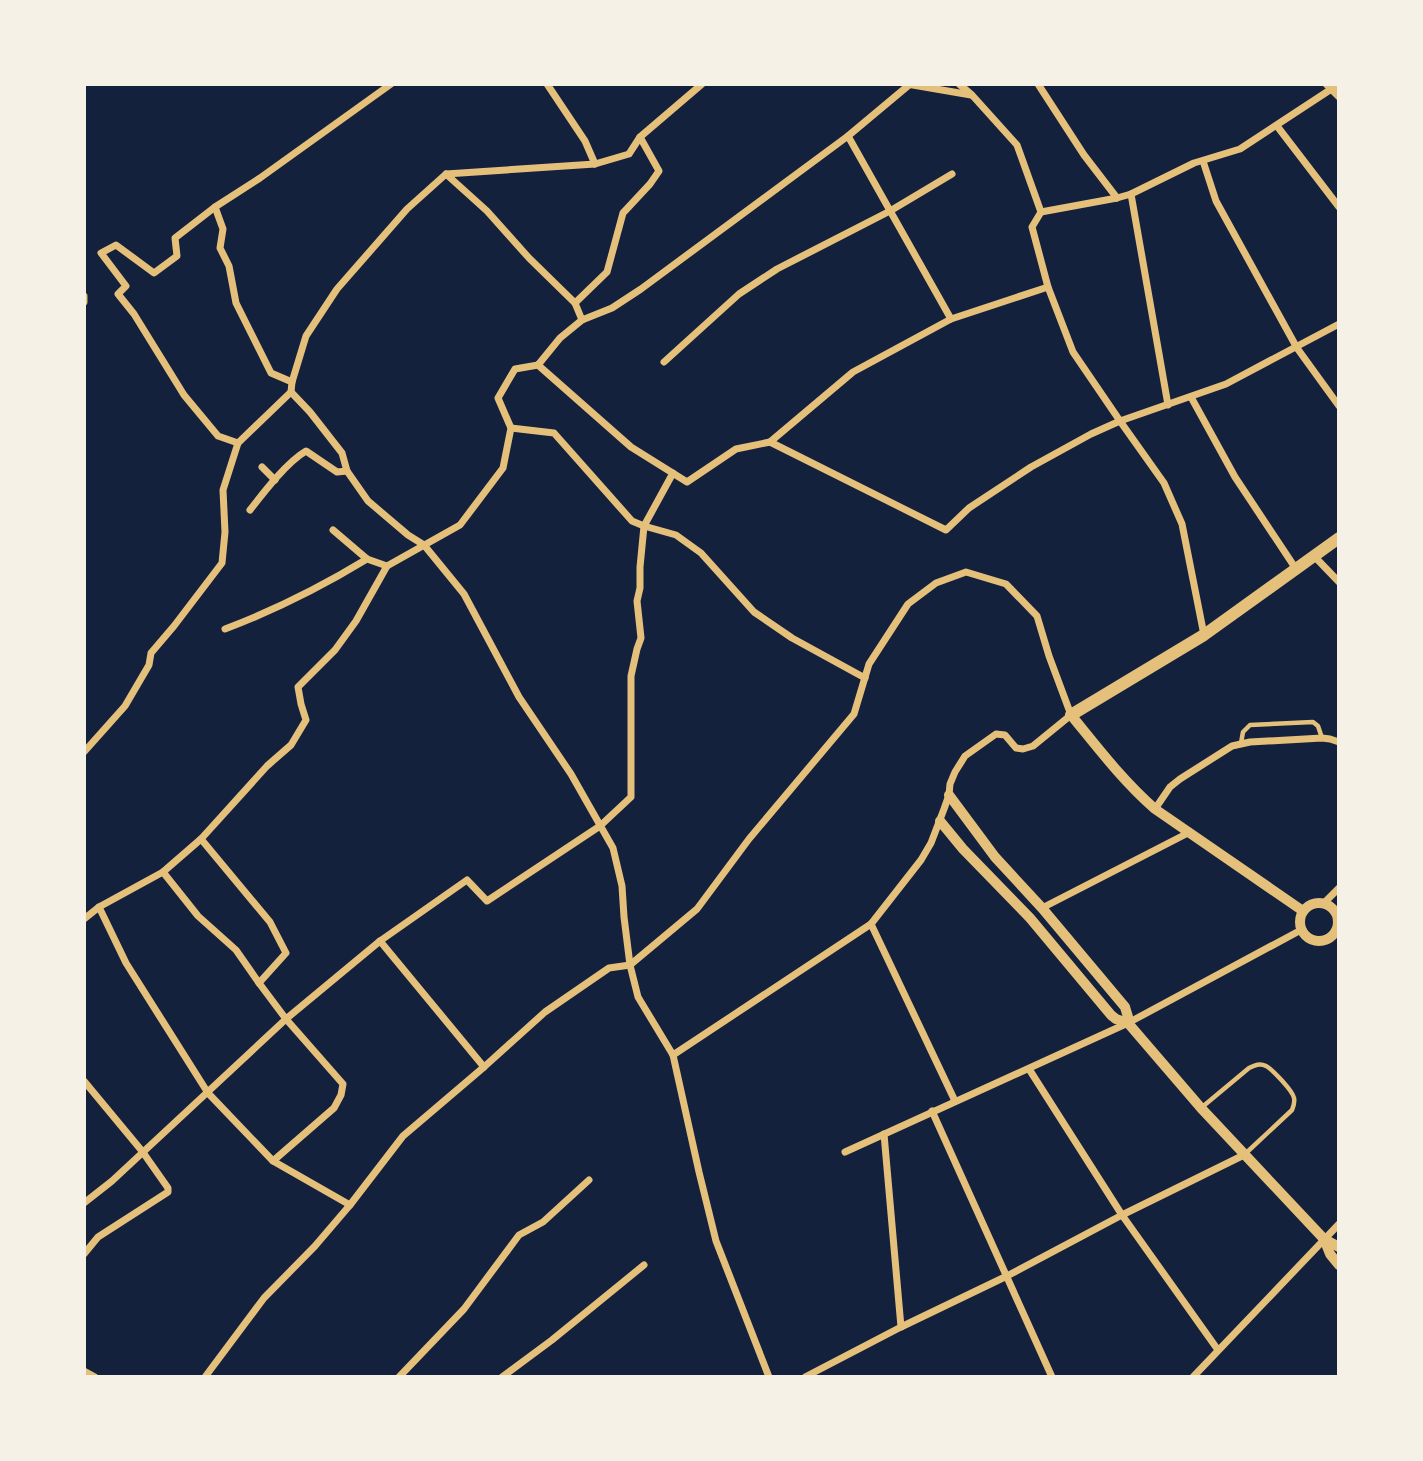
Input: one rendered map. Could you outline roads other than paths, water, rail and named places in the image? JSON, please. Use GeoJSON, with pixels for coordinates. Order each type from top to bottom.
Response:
{"type":"FeatureCollection","features":[{"type":"Feature","properties":{"kind":"main road"},"geometry":{"type":"LineString","coordinates":[[1071,715],[1204,635],[1339,538]]}},
{"type":"Feature","properties":{"kind":"street"},"geometry":{"type":"LineString","coordinates":[[237,443],[218,436],[184,395],[134,314],[118,294],[126,286],[101,253],[116,245],[154,273],[177,256],[175,238],[215,206],[260,178],[391,84]]}},
{"type":"Feature","properties":{"kind":"street"},"geometry":{"type":"LineString","coordinates":[[547,84],[585,141],[595,164]]}},
{"type":"Feature","properties":{"kind":"street"},"geometry":{"type":"LineString","coordinates":[[84,752],[125,706],[149,664],[151,653],[222,563],[225,532],[223,490],[237,443],[291,392],[306,337],[337,289],[407,209],[446,174],[595,164],[629,154],[640,137],[702,84]]}},
{"type":"Feature","properties":{"kind":"street"},"geometry":{"type":"LineString","coordinates":[[84,919],[99,907],[163,872],[201,839],[267,766],[291,745],[306,720],[298,687],[335,650],[356,621],[387,566],[460,525],[503,468],[511,428],[498,398],[515,369],[538,365],[560,338],[582,320],[612,308],[641,289],[848,136],[908,84],[972,95]]}},
{"type":"Feature","properties":{"kind":"street"},"geometry":{"type":"LineString","coordinates":[[958,84],[972,95],[1017,145],[1041,212]]}},
{"type":"Feature","properties":{"kind":"street"},"geometry":{"type":"LineString","coordinates":[[1038,84],[1084,155],[1117,198]]}},
{"type":"Feature","properties":{"kind":"street"},"geometry":{"type":"LineString","coordinates":[[1204,635],[1182,524],[1164,483],[1073,352],[1048,287],[1032,227],[1041,212],[1131,194],[1194,163],[1240,149],[1277,126],[1329,87],[1339,84]]}},
{"type":"Feature","properties":{"kind":"street"},"geometry":{"type":"LineString","coordinates":[[1329,87],[1339,97]]}},
{"type":"Feature","properties":{"kind":"street"},"geometry":{"type":"LineString","coordinates":[[1277,126],[1339,207]]}},
{"type":"Feature","properties":{"kind":"street"},"geometry":{"type":"LineString","coordinates":[[848,136],[951,319]]}},
{"type":"Feature","properties":{"kind":"street"},"geometry":{"type":"LineString","coordinates":[[575,303],[607,272],[623,213],[659,171],[640,137]]}},
{"type":"Feature","properties":{"kind":"street"},"geometry":{"type":"LineString","coordinates":[[1203,161],[1216,201],[1297,348],[1339,406]]}},
{"type":"Feature","properties":{"kind":"street"},"geometry":{"type":"LineString","coordinates":[[446,174],[487,211],[529,258],[575,303],[582,320]]}},
{"type":"Feature","properties":{"kind":"street"},"geometry":{"type":"LineString","coordinates":[[664,362],[739,294],[768,275],[890,211],[952,174]]}},
{"type":"Feature","properties":{"kind":"street"},"geometry":{"type":"LineString","coordinates":[[1131,194],[1168,405]]}},
{"type":"Feature","properties":{"kind":"street"},"geometry":{"type":"LineString","coordinates":[[215,206],[223,229],[220,248],[229,266],[236,303],[271,373],[292,382]]}},
{"type":"Feature","properties":{"kind":"street"},"geometry":{"type":"LineString","coordinates":[[538,365],[631,447],[687,482],[736,450],[770,442],[853,372],[951,319],[1048,287]]}},
{"type":"Feature","properties":{"kind":"street"},"geometry":{"type":"LineString","coordinates":[[84,296],[84,302]]}},
{"type":"Feature","properties":{"kind":"street"},"geometry":{"type":"LineString","coordinates":[[770,442],[946,530],[969,508],[1031,467],[1091,433],[1226,384],[1339,324]]}},
{"type":"Feature","properties":{"kind":"street"},"geometry":{"type":"LineString","coordinates":[[291,392],[342,453],[347,471],[368,501],[424,545],[464,594],[519,697],[571,774],[613,848],[622,886],[630,965],[638,997],[673,1055],[716,1241],[769,1377]]}},
{"type":"Feature","properties":{"kind":"street"},"geometry":{"type":"LineString","coordinates":[[1191,397],[1235,477],[1296,569]]}},
{"type":"Feature","properties":{"kind":"street"},"geometry":{"type":"LineString","coordinates":[[511,428],[554,433],[632,521],[676,535],[701,553],[754,612],[792,638],[865,678]]}},
{"type":"Feature","properties":{"kind":"street"},"geometry":{"type":"LineString","coordinates":[[250,510],[275,480],[306,451],[337,472],[347,471]]}},
{"type":"Feature","properties":{"kind":"street"},"geometry":{"type":"LineString","coordinates":[[262,467],[275,480]]}},
{"type":"Feature","properties":{"kind":"street"},"geometry":{"type":"LineString","coordinates":[[84,1203],[112,1181],[286,1019],[380,942],[467,880],[487,901],[600,826],[631,797],[631,676],[641,638],[638,601],[645,526],[673,473]]}},
{"type":"Feature","properties":{"kind":"street"},"geometry":{"type":"LineString","coordinates":[[333,530],[367,559],[387,566]]}},
{"type":"Feature","properties":{"kind":"street"},"geometry":{"type":"LineString","coordinates":[[1314,556],[1339,582]]}},
{"type":"Feature","properties":{"kind":"street"},"geometry":{"type":"LineString","coordinates":[[225,629],[260,616],[319,587],[367,559]]}},
{"type":"Feature","properties":{"kind":"street"},"geometry":{"type":"LineString","coordinates":[[205,1377],[264,1298],[350,1205],[403,1136],[545,1012],[609,968],[630,965],[697,909],[749,839],[854,714],[869,664],[908,604],[936,583],[966,572],[1006,584],[1037,616],[1071,715],[1119,774],[1156,809],[1303,911]]}},
{"type":"Feature","properties":{"kind":"street"},"geometry":{"type":"LineString","coordinates":[[673,1055],[871,924],[931,843],[949,795],[954,772],[965,756],[996,734],[1005,735],[1016,748],[1033,747],[1071,715]]}},
{"type":"Feature","properties":{"kind":"street"},"geometry":{"type":"LineString","coordinates":[[1156,809],[1180,779],[1223,751],[1241,743],[1322,738],[1339,742]]}},
{"type":"Feature","properties":{"kind":"street"},"geometry":{"type":"LineString","coordinates":[[949,795],[988,848],[1125,1007],[1128,1023]]}},
{"type":"Feature","properties":{"kind":"street"},"geometry":{"type":"LineString","coordinates":[[940,821],[1030,918],[1111,1015],[1128,1023],[1244,1155],[1324,1239],[1339,1247]]}},
{"type":"Feature","properties":{"kind":"street"},"geometry":{"type":"LineString","coordinates":[[1042,908],[1190,832]]}},
{"type":"Feature","properties":{"kind":"street"},"geometry":{"type":"LineString","coordinates":[[201,839],[270,922],[286,953],[259,983]]}},
{"type":"Feature","properties":{"kind":"street"},"geometry":{"type":"LineString","coordinates":[[974,859],[988,848]]}},
{"type":"Feature","properties":{"kind":"street"},"geometry":{"type":"LineString","coordinates":[[163,872],[198,916],[236,950],[286,1019],[343,1084],[334,1108],[273,1161]]}},
{"type":"Feature","properties":{"kind":"street"},"geometry":{"type":"LineString","coordinates":[[1324,903],[1339,888]]}},
{"type":"Feature","properties":{"kind":"street"},"geometry":{"type":"LineString","coordinates":[[1324,903],[1336,911],[1338,917],[1336,939],[1312,940],[1301,930],[1303,911],[1312,904],[1324,903]]}},
{"type":"Feature","properties":{"kind":"street"},"geometry":{"type":"LineString","coordinates":[[99,907],[126,964],[208,1093],[273,1161],[350,1205]]}},
{"type":"Feature","properties":{"kind":"street"},"geometry":{"type":"LineString","coordinates":[[871,924],[955,1101]]}},
{"type":"Feature","properties":{"kind":"street"},"geometry":{"type":"LineString","coordinates":[[845,1152],[1128,1023],[1301,930]]}},
{"type":"Feature","properties":{"kind":"street"},"geometry":{"type":"LineString","coordinates":[[380,942],[484,1067]]}},
{"type":"Feature","properties":{"kind":"street"},"geometry":{"type":"LineString","coordinates":[[1029,1069],[1122,1215],[1218,1350]]}},
{"type":"Feature","properties":{"kind":"street"},"geometry":{"type":"LineString","coordinates":[[84,1081],[168,1188],[168,1192],[98,1237],[84,1254]]}},
{"type":"Feature","properties":{"kind":"street"},"geometry":{"type":"LineString","coordinates":[[932,1111],[1052,1377]]}},
{"type":"Feature","properties":{"kind":"street"},"geometry":{"type":"LineString","coordinates":[[884,1134],[901,1327]]}},
{"type":"Feature","properties":{"kind":"street"},"geometry":{"type":"LineString","coordinates":[[805,1377],[1244,1155]]}},
{"type":"Feature","properties":{"kind":"street"},"geometry":{"type":"LineString","coordinates":[[399,1377],[464,1309],[519,1235],[543,1222],[589,1180]]}},
{"type":"Feature","properties":{"kind":"street"},"geometry":{"type":"LineString","coordinates":[[1193,1377],[1339,1224]]}},
{"type":"Feature","properties":{"kind":"street"},"geometry":{"type":"LineString","coordinates":[[1324,1239],[1329,1254],[1339,1265]]}},
{"type":"Feature","properties":{"kind":"street"},"geometry":{"type":"LineString","coordinates":[[507,1376],[644,1265]]}},
{"type":"Feature","properties":{"kind":"street"},"geometry":{"type":"LineString","coordinates":[[84,1371],[95,1377]]}},
{"type":"Feature","properties":{"kind":"lane"},"geometry":{"type":"LineString","coordinates":[[1241,743],[1244,729],[1250,725],[1313,722],[1318,726],[1322,738]]}},
{"type":"Feature","properties":{"kind":"lane"},"geometry":{"type":"LineString","coordinates":[[1201,1108],[1255,1065],[1268,1067],[1292,1092],[1292,1110],[1244,1155]]}}]}
